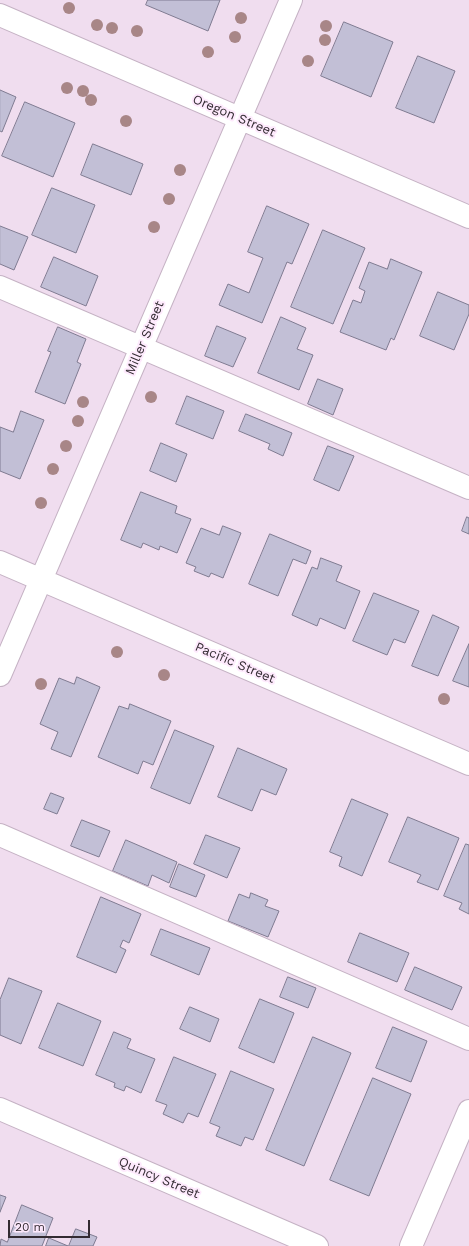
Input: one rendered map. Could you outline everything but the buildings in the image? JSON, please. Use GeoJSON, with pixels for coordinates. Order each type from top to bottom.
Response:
{"type":"FeatureCollection","features":[{"type":"Feature","properties":{"kind":"street","name":"Miller Street"},"geometry":{"type":"LineString","coordinates":[[0,675],[291,0]]}},
{"type":"Feature","properties":{"kind":"street","name":"Oregon Street"},"geometry":{"type":"LineString","coordinates":[[0,15],[469,217]]}},
{"type":"Feature","properties":{"kind":"street"},"geometry":{"type":"LineString","coordinates":[[0,287],[469,488]]}},
{"type":"Feature","properties":{"kind":"street","name":"Pacific Street"},"geometry":{"type":"LineString","coordinates":[[0,562],[469,764]]}},
{"type":"Feature","properties":{"kind":"street"},"geometry":{"type":"LineString","coordinates":[[0,835],[469,1039]]}},
{"type":"Feature","properties":{"kind":"street","name":"Quincy Street"},"geometry":{"type":"LineString","coordinates":[[0,1109],[317,1246]]}},
{"type":"Feature","properties":{"kind":"street"},"geometry":{"type":"LineString","coordinates":[[411,1246],[469,1111]]}}]}
